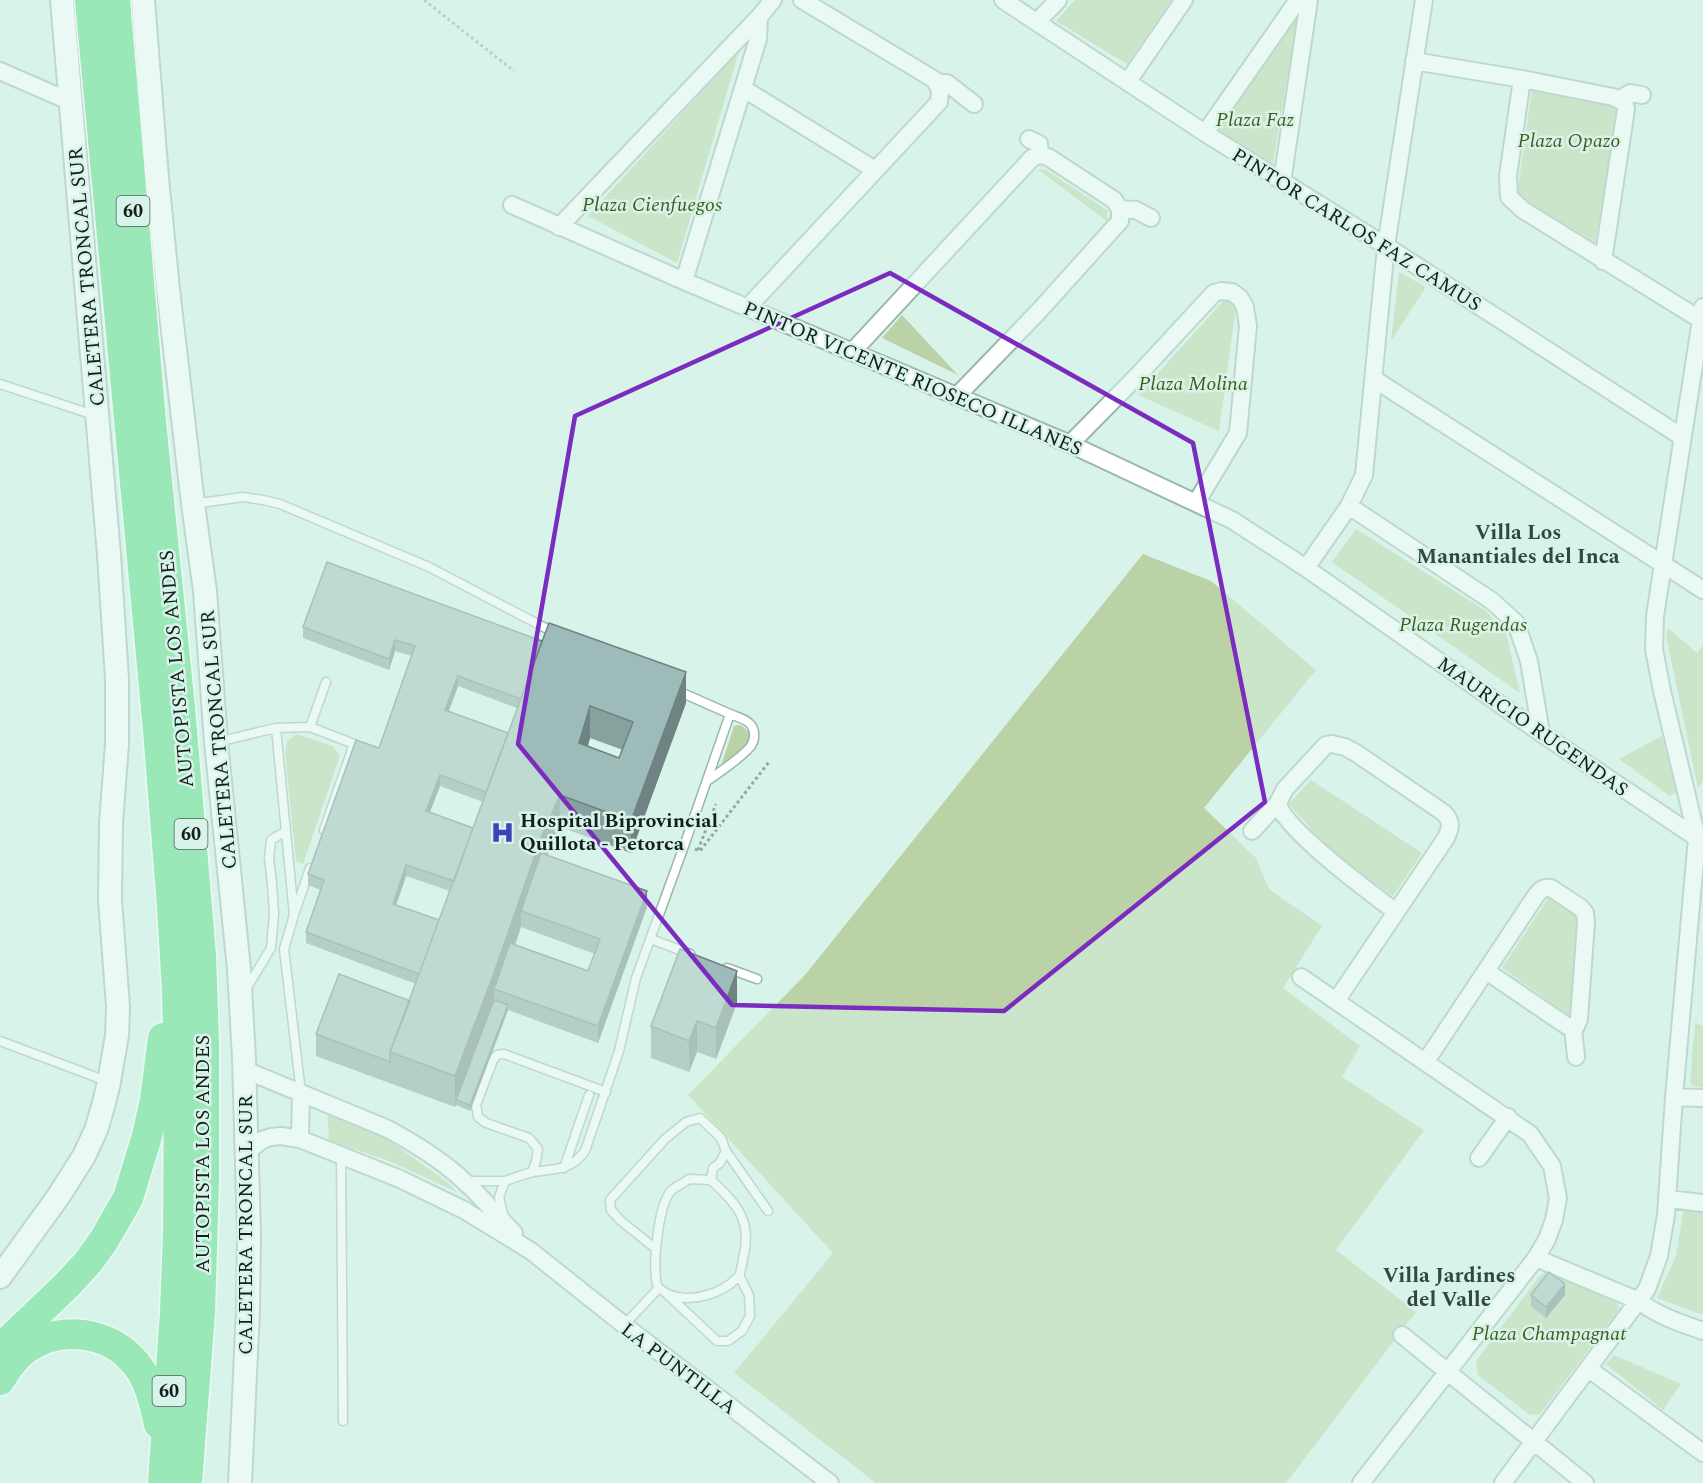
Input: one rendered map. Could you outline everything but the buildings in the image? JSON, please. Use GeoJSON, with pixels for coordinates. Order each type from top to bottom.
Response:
{"type":"FeatureCollection","features":[{"type":"Feature","properties":{"kind":"highway","name":"AUTOPISTA LOS ANDES"},"geometry":{"type":"LineString","coordinates":[[90,0],[158,730],[172,906],[179,1071],[175,1312],[180,1475]]}},
{"type":"Feature","properties":{"kind":"highway","name":"AUTOPISTA LOS ANDES"},"geometry":{"type":"LineString","coordinates":[[115,0],[151,422],[180,708],[201,955],[204,1182],[200,1313],[180,1475]]}},
{"type":"Feature","properties":{"kind":"highway"},"geometry":{"type":"LineString","coordinates":[[0,1349],[89,1261],[128,1198],[147,1136],[155,1100],[163,1038],[172,906]]}},
{"type":"Feature","properties":{"kind":"highway"},"geometry":{"type":"LineString","coordinates":[[0,1380],[7,1368],[26,1349],[51,1337],[77,1334],[91,1336],[116,1346],[136,1364],[149,1387],[160,1428],[180,1475]]}},
{"type":"Feature","properties":{"kind":"street","name":"CALETERA TRONCAL SUR"},"geometry":{"type":"LineString","coordinates":[[0,1277],[58,1197],[84,1156],[96,1130],[109,1082],[117,1035],[118,1007],[110,891],[111,823],[118,709],[109,555],[62,0]]}},
{"type":"Feature","properties":{"kind":"street","name":"CALETERA TRONCAL SUR"},"geometry":{"type":"LineString","coordinates":[[143,0],[158,189],[193,504],[205,591],[216,742],[231,880],[245,1070],[249,1235],[240,1483]]}},
{"type":"Feature","properties":{"kind":"street"},"geometry":{"type":"LineString","coordinates":[[559,227],[773,0]]}},
{"type":"Feature","properties":{"kind":"street"},"geometry":{"type":"LineString","coordinates":[[748,307],[939,102],[938,86],[935,80],[802,0]]}},
{"type":"Feature","properties":{"kind":"street","name":"PINTOR CARLOS FAZ CAMUS"},"geometry":{"type":"LineString","coordinates":[[1003,0],[1205,133],[1386,246],[1682,437]]}},
{"type":"Feature","properties":{"kind":"street"},"geometry":{"type":"LineString","coordinates":[[1037,22],[1058,0]]}},
{"type":"Feature","properties":{"kind":"street"},"geometry":{"type":"LineString","coordinates":[[1128,81],[1184,0]]}},
{"type":"Feature","properties":{"kind":"street"},"geometry":{"type":"LineString","coordinates":[[1205,133],[1298,0]]}},
{"type":"Feature","properties":{"kind":"street"},"geometry":{"type":"LineString","coordinates":[[1282,182],[1309,0]]}},
{"type":"Feature","properties":{"kind":"street"},"geometry":{"type":"LineString","coordinates":[[1306,568],[1349,506],[1364,475],[1386,246],[1424,0]]}},
{"type":"Feature","properties":{"kind":"street"},"geometry":{"type":"LineString","coordinates":[[684,281],[744,89],[758,39],[759,17]]}},
{"type":"Feature","properties":{"kind":"street"},"geometry":{"type":"LineString","coordinates":[[1414,61],[1522,79],[1620,99],[1624,102],[1625,116],[1603,261]]}},
{"type":"Feature","properties":{"kind":"street"},"geometry":{"type":"LineString","coordinates":[[0,71],[71,102]]}},
{"type":"Feature","properties":{"kind":"street"},"geometry":{"type":"LineString","coordinates":[[1503,1483],[1647,1289],[1659,1256],[1668,1199],[1674,1097],[1695,967],[1700,839],[1662,691],[1654,649],[1655,616],[1702,313],[1603,261],[1522,210],[1509,197],[1508,176],[1522,79]]}},
{"type":"Feature","properties":{"kind":"street"},"geometry":{"type":"LineString","coordinates":[[938,86],[947,83],[974,104]]}},
{"type":"Feature","properties":{"kind":"street"},"geometry":{"type":"LineString","coordinates":[[744,89],[875,170]]}},
{"type":"Feature","properties":{"kind":"street"},"geometry":{"type":"LineString","coordinates":[[1620,99],[1630,93],[1642,95]]}},
{"type":"Feature","properties":{"kind":"street"},"geometry":{"type":"LineString","coordinates":[[1029,140],[1039,144],[1040,155]]}},
{"type":"Feature","properties":{"kind":"street"},"geometry":{"type":"LineString","coordinates":[[853,351],[1032,158],[1040,155],[1048,157],[1114,200],[1120,209],[1120,221],[957,396]]}},
{"type":"Feature","properties":{"kind":"street","name":"PINTOR VICENTE RIOSECO ILLANES"},"geometry":{"type":"LineString","coordinates":[[512,206],[1070,444],[1232,520],[1306,568]]}},
{"type":"Feature","properties":{"kind":"street"},"geometry":{"type":"LineString","coordinates":[[1120,209],[1136,210],[1151,218]]}},
{"type":"Feature","properties":{"kind":"street"},"geometry":{"type":"LineString","coordinates":[[1070,444],[1214,293],[1232,292],[1240,298],[1245,307],[1248,326],[1238,433],[1196,503]]}},
{"type":"Feature","properties":{"kind":"street"},"geometry":{"type":"LineString","coordinates":[[1374,379],[1703,590]]}},
{"type":"Feature","properties":{"kind":"street"},"geometry":{"type":"LineString","coordinates":[[1349,506],[1492,602],[1516,623],[1529,661],[1541,733]]}},
{"type":"Feature","properties":{"kind":"street","name":"MAURICIO RUGENDAS"},"geometry":{"type":"LineString","coordinates":[[1306,568],[1541,733],[1700,839]]}},
{"type":"Feature","properties":{"kind":"street"},"geometry":{"type":"LineString","coordinates":[[1252,831],[1278,803],[1285,789],[1319,751],[1326,745],[1332,744],[1356,753],[1444,813],[1449,819],[1451,826],[1446,838],[1336,1001]]}},
{"type":"Feature","properties":{"kind":"street"},"geometry":{"type":"LineString","coordinates":[[1278,803],[1287,818],[1325,857],[1396,912]]}},
{"type":"Feature","properties":{"kind":"street"},"geometry":{"type":"LineString","coordinates":[[1426,1061],[1535,897],[1540,890],[1545,888],[1551,888],[1585,913],[1579,1019],[1573,1028],[1576,1057]]}},
{"type":"Feature","properties":{"kind":"street"},"geometry":{"type":"LineString","coordinates":[[1486,971],[1573,1028]]}},
{"type":"Feature","properties":{"kind":"street"},"geometry":{"type":"LineString","coordinates":[[1301,977],[1530,1134],[1552,1166],[1558,1198],[1551,1230],[1536,1258],[1361,1483]]}},
{"type":"Feature","properties":{"kind":"street","name":"LA PUNTILLA"},"geometry":{"type":"LineString","coordinates":[[245,1070],[388,1129],[408,1140],[464,1181],[531,1251]]}},
{"type":"Feature","properties":{"kind":"street"},"geometry":{"type":"LineString","coordinates":[[300,1139],[301,1093]]}},
{"type":"Feature","properties":{"kind":"street"},"geometry":{"type":"LineString","coordinates":[[1674,1097],[1703,1098]]}},
{"type":"Feature","properties":{"kind":"street"},"geometry":{"type":"LineString","coordinates":[[1479,1158],[1508,1117]]}},
{"type":"Feature","properties":{"kind":"street","name":"LA PUNTILLA"},"geometry":{"type":"LineString","coordinates":[[247,1152],[262,1140],[271,1137],[300,1139],[400,1179],[464,1210],[531,1251],[830,1483]]}},
{"type":"Feature","properties":{"kind":"street"},"geometry":{"type":"LineString","coordinates":[[1668,1199],[1703,1203]]}},
{"type":"Feature","properties":{"kind":"street"},"geometry":{"type":"LineString","coordinates":[[1536,1258],[1639,1300],[1652,1311],[1703,1331]]}},
{"type":"Feature","properties":{"kind":"street"},"geometry":{"type":"LineString","coordinates":[[1402,1335],[1585,1483]]}},
{"type":"Feature","properties":{"kind":"street"},"geometry":{"type":"LineString","coordinates":[[1589,1369],[1703,1453]]}},
{"type":"Feature","properties":{"kind":"lane"},"geometry":{"type":"LineString","coordinates":[[0,384],[97,416]]}},
{"type":"Feature","properties":{"kind":"lane"},"geometry":{"type":"LineString","coordinates":[[193,504],[243,497],[280,504],[429,567],[567,639]]}},
{"type":"Feature","properties":{"kind":"lane"},"geometry":{"type":"LineString","coordinates":[[310,728],[326,682]]}},
{"type":"Feature","properties":{"kind":"lane"},"geometry":{"type":"LineString","coordinates":[[668,686],[747,721],[751,725],[754,733],[752,744],[707,782]]}},
{"type":"Feature","properties":{"kind":"lane"},"geometry":{"type":"LineString","coordinates":[[464,1181],[505,1181],[532,1172],[564,1169],[578,1160],[585,1151],[619,1051],[636,978],[730,714]]}},
{"type":"Feature","properties":{"kind":"lane"},"geometry":{"type":"LineString","coordinates":[[216,742],[276,728],[310,728],[354,744],[320,841]]}},
{"type":"Feature","properties":{"kind":"lane"},"geometry":{"type":"LineString","coordinates":[[276,728],[294,915]]}},
{"type":"Feature","properties":{"kind":"lane"},"geometry":{"type":"LineString","coordinates":[[240,999],[271,948],[274,914],[269,858],[271,840],[281,834]]}},
{"type":"Feature","properties":{"kind":"lane"},"geometry":{"type":"LineString","coordinates":[[301,1093],[284,950],[312,862]]}},
{"type":"Feature","properties":{"kind":"lane"},"geometry":{"type":"LineString","coordinates":[[651,939],[694,955]]}},
{"type":"Feature","properties":{"kind":"lane"},"geometry":{"type":"LineString","coordinates":[[715,963],[757,979]]}},
{"type":"Feature","properties":{"kind":"lane"},"geometry":{"type":"LineString","coordinates":[[0,1041],[109,1082]]}},
{"type":"Feature","properties":{"kind":"lane"},"geometry":{"type":"LineString","coordinates":[[532,1172],[538,1149],[529,1138],[486,1123],[478,1117],[476,1105],[493,1060],[498,1055],[504,1054],[606,1092]]}},
{"type":"Feature","properties":{"kind":"lane"},"geometry":{"type":"LineString","coordinates":[[564,1169],[589,1095]]}},
{"type":"Feature","properties":{"kind":"lane"},"geometry":{"type":"LineString","coordinates":[[656,1249],[621,1221],[611,1210],[610,1200],[665,1139],[686,1122],[700,1118],[721,1138],[726,1151],[768,1211]]}},
{"type":"Feature","properties":{"kind":"lane"},"geometry":{"type":"LineString","coordinates":[[711,1180],[713,1168],[720,1163],[726,1151]]}},
{"type":"Feature","properties":{"kind":"lane"},"geometry":{"type":"LineString","coordinates":[[341,1155],[343,1421]]}},
{"type":"Feature","properties":{"kind":"lane"},"geometry":{"type":"LineString","coordinates":[[662,1290],[681,1298],[699,1296],[721,1289],[739,1275],[745,1251],[745,1222],[731,1198],[711,1180],[689,1179],[670,1191],[659,1220],[656,1249],[657,1279],[662,1290],[717,1341],[728,1341],[742,1331],[750,1316],[749,1295],[739,1275]]}},
{"type":"Feature","properties":{"kind":"lane"},"geometry":{"type":"LineString","coordinates":[[505,1181],[499,1197],[505,1224]]}},
{"type":"Feature","properties":{"kind":"lane"},"geometry":{"type":"LineString","coordinates":[[624,1325],[662,1290]]}},
{"type":"Feature","properties":{"kind":"path"},"geometry":{"type":"LineString","coordinates":[[424,0],[514,71]]}},
{"type":"Feature","properties":{"kind":"path"},"geometry":{"type":"LineString","coordinates":[[684,846],[700,851],[769,762]]}},
{"type":"Feature","properties":{"kind":"path"},"geometry":{"type":"LineString","coordinates":[[698,850],[716,804]]}},
{"type":"Feature","properties":{"kind":"highlighted area"},"geometry":{"type":"Polygon","coordinates":[[[890,273],[1193,443],[1265,802],[1004,1011],[732,1005],[518,744],[575,416],[890,273]]]}},
{"type":"Feature","properties":{"kind":"green space"},"geometry":{"type":"Polygon","coordinates":[[[1075,0],[1172,0],[1127,64],[1056,21],[1075,0]]]}},
{"type":"Feature","properties":{"kind":"green space","name":"Plaza Faz"},"geometry":{"type":"Polygon","coordinates":[[[1298,15],[1273,163],[1216,129],[1298,15]]]}},
{"type":"Feature","properties":{"kind":"green space","name":"Plaza Cienfuegos"},"geometry":{"type":"Polygon","coordinates":[[[739,51],[677,263],[588,216],[739,51]]]}},
{"type":"Feature","properties":{"kind":"green space","name":"Plaza Opazo"},"geometry":{"type":"Polygon","coordinates":[[[1532,88],[1612,102],[1618,111],[1595,242],[1517,195],[1532,88]]]}},
{"type":"Feature","properties":{"kind":"green space"},"geometry":{"type":"Polygon","coordinates":[[[1037,169],[1046,170],[1107,210],[1107,221],[1037,169]]]}},
{"type":"Feature","properties":{"kind":"green space"},"geometry":{"type":"Polygon","coordinates":[[[1399,272],[1426,287],[1391,341],[1399,272]]]}},
{"type":"Feature","properties":{"kind":"green space","name":"Plaza Molina"},"geometry":{"type":"Polygon","coordinates":[[[1225,299],[1236,307],[1219,431],[1138,395],[1225,299]]]}},
{"type":"Feature","properties":{"kind":"green space"},"geometry":{"type":"Polygon","coordinates":[[[902,315],[958,375],[882,338],[902,315]]]}},
{"type":"Feature","properties":{"kind":"green space","name":"Plaza Rugendas"},"geometry":{"type":"Polygon","coordinates":[[[1356,529],[1485,610],[1506,633],[1520,693],[1332,562],[1356,529]]]}},
{"type":"Feature","properties":{"kind":"green space"},"geometry":{"type":"Polygon","coordinates":[[[1143,554],[1211,581],[1316,670],[1204,808],[1256,858],[1269,889],[1322,926],[1283,988],[1360,1046],[1342,1077],[1424,1130],[1336,1250],[1416,1312],[1286,1483],[876,1483],[734,1373],[833,1253],[688,1095],[805,975],[1143,554]]]}},
{"type":"Feature","properties":{"kind":"green space"},"geometry":{"type":"Polygon","coordinates":[[[1668,628],[1697,653],[1703,645],[1703,781],[1698,788],[1666,636],[1668,628]]]}},
{"type":"Feature","properties":{"kind":"green space"},"geometry":{"type":"Polygon","coordinates":[[[740,725],[748,732],[749,743],[721,766],[734,726],[740,725]]]}},
{"type":"Feature","properties":{"kind":"green space"},"geometry":{"type":"Polygon","coordinates":[[[296,734],[333,746],[340,756],[303,864],[296,861],[285,752],[287,742],[296,734]]]}},
{"type":"Feature","properties":{"kind":"green space"},"geometry":{"type":"Polygon","coordinates":[[[1662,736],[1676,792],[1670,796],[1619,759],[1662,736]]]}},
{"type":"Feature","properties":{"kind":"green space"},"geometry":{"type":"Polygon","coordinates":[[[1311,780],[1422,853],[1393,896],[1332,853],[1289,804],[1311,780]]]}},
{"type":"Feature","properties":{"kind":"green space"},"geometry":{"type":"Polygon","coordinates":[[[1551,894],[1580,915],[1571,1017],[1502,968],[1551,894]]]}},
{"type":"Feature","properties":{"kind":"green space"},"geometry":{"type":"Polygon","coordinates":[[[1695,1023],[1703,1026],[1703,1088],[1694,1086],[1690,1082],[1695,1023]]]}},
{"type":"Feature","properties":{"kind":"green space"},"geometry":{"type":"Polygon","coordinates":[[[327,1108],[379,1133],[447,1182],[457,1192],[387,1160],[329,1141],[327,1108]]]}},
{"type":"Feature","properties":{"kind":"green space"},"geometry":{"type":"Polygon","coordinates":[[[1684,1207],[1703,1211],[1703,1315],[1657,1298],[1676,1256],[1684,1207]]]}},
{"type":"Feature","properties":{"kind":"green space","name":"Plaza Champagnat"},"geometry":{"type":"Polygon","coordinates":[[[1546,1271],[1613,1298],[1620,1308],[1540,1414],[1530,1415],[1478,1375],[1476,1361],[1538,1278],[1546,1271]]]}},
{"type":"Feature","properties":{"kind":"green space"},"geometry":{"type":"Polygon","coordinates":[[[1614,1355],[1681,1384],[1663,1410],[1606,1364],[1614,1355]]]}},
{"type":"Feature","properties":{"kind":"place","name":"Hospital Biprovincial Quillota - Petorca"},"geometry":{"type":"Point","coordinates":[502,832]}},
{"type":"Feature","properties":{"kind":"district","name":"Villa Los Manantiales del Inca"},"geometry":{"type":"Point","coordinates":[1518,544]}},
{"type":"Feature","properties":{"kind":"district","name":"Villa Jardines del Valle"},"geometry":{"type":"Point","coordinates":[1449,1287]}}]}
